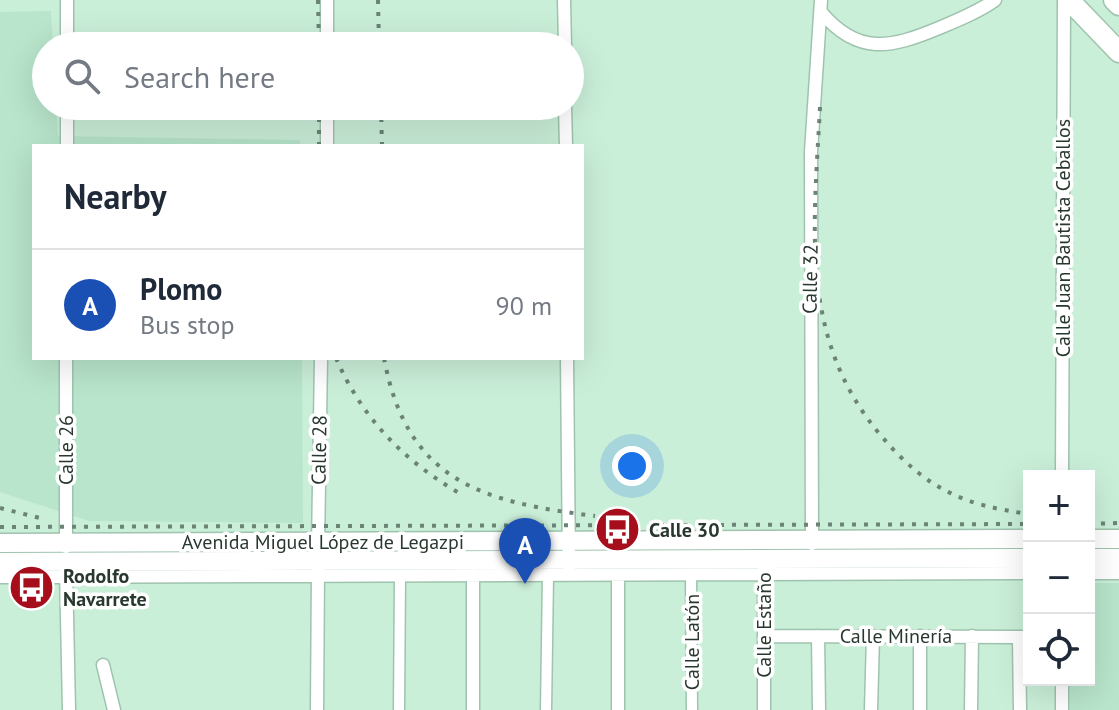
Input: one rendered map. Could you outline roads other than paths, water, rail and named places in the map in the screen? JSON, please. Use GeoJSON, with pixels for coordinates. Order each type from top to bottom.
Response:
{"type":"FeatureCollection","features":[{"type":"Feature","properties":{"kind":"main road"},"geometry":{"type":"LineString","coordinates":[[1067,0],[1119,52]]}},
{"type":"Feature","properties":{"kind":"main road"},"geometry":{"type":"LineString","coordinates":[[1114,0],[1119,5]]}},
{"type":"Feature","properties":{"kind":"main road","name":"Avenida Miguel López de Legazpi"},"geometry":{"type":"LineString","coordinates":[[764,558],[812,539],[1023,539]]}},
{"type":"Feature","properties":{"kind":"main road"},"geometry":{"type":"LineString","coordinates":[[1095,539],[1119,539]]}},
{"type":"Feature","properties":{"kind":"main road","name":"Avenida Miguel López de Legazpi"},"geometry":{"type":"LineString","coordinates":[[0,543],[66,560]]}},
{"type":"Feature","properties":{"kind":"main road","name":"Avenida Miguel López de Legazpi"},"geometry":{"type":"LineString","coordinates":[[0,562],[764,558],[811,566],[1023,558]]}},
{"type":"Feature","properties":{"kind":"main road"},"geometry":{"type":"LineString","coordinates":[[1095,558],[1119,558]]}},
{"type":"Feature","properties":{"kind":"street"},"geometry":{"type":"LineString","coordinates":[[67,0],[67,32]]}},
{"type":"Feature","properties":{"kind":"street"},"geometry":{"type":"LineString","coordinates":[[327,0],[327,32]]}},
{"type":"Feature","properties":{"kind":"street"},"geometry":{"type":"LineString","coordinates":[[564,0],[565,32]]}},
{"type":"Feature","properties":{"kind":"street"},"geometry":{"type":"LineString","coordinates":[[821,6],[844,35],[883,46],[923,35],[995,0]]}},
{"type":"Feature","properties":{"kind":"street","name":"Calle Juan Bautista Ceballos"},"geometry":{"type":"LineString","coordinates":[[1062,470],[1067,0]]}},
{"type":"Feature","properties":{"kind":"street","name":"Calle 32"},"geometry":{"type":"LineString","coordinates":[[811,566],[811,152],[821,6]]}},
{"type":"Feature","properties":{"kind":"street"},"geometry":{"type":"LineString","coordinates":[[67,120],[67,144]]}},
{"type":"Feature","properties":{"kind":"street"},"geometry":{"type":"LineString","coordinates":[[327,120],[327,144]]}},
{"type":"Feature","properties":{"kind":"street"},"geometry":{"type":"LineString","coordinates":[[565,120],[566,144]]}},
{"type":"Feature","properties":{"kind":"street","name":"Calle 26"},"geometry":{"type":"LineString","coordinates":[[66,360],[69,710]]}},
{"type":"Feature","properties":{"kind":"street","name":"Calle 28"},"geometry":{"type":"LineString","coordinates":[[317,710],[321,360]]}},
{"type":"Feature","properties":{"kind":"street"},"geometry":{"type":"LineString","coordinates":[[567,360],[569,559]]}},
{"type":"Feature","properties":{"kind":"street","name":"Avenida Miguel López de Legazpi"},"geometry":{"type":"LineString","coordinates":[[318,559],[400,575],[548,575],[569,559],[618,575],[691,574],[764,558]]}},
{"type":"Feature","properties":{"kind":"street","name":"Calle Estaño"},"geometry":{"type":"LineString","coordinates":[[764,558],[764,710]]}},
{"type":"Feature","properties":{"kind":"street","name":"Avenida Miguel López de Legazpi"},"geometry":{"type":"LineString","coordinates":[[0,577],[66,560]]}},
{"type":"Feature","properties":{"kind":"street","name":"Avenida Miguel López de Legazpi"},"geometry":{"type":"LineString","coordinates":[[811,566],[1023,573]]}},
{"type":"Feature","properties":{"kind":"street"},"geometry":{"type":"LineString","coordinates":[[1095,573],[1119,573]]}},
{"type":"Feature","properties":{"kind":"street","name":"Calle Latón"},"geometry":{"type":"LineString","coordinates":[[691,574],[692,710]]}},
{"type":"Feature","properties":{"kind":"street"},"geometry":{"type":"LineString","coordinates":[[399,710],[400,575]]}},
{"type":"Feature","properties":{"kind":"street"},"geometry":{"type":"LineString","coordinates":[[473,575],[473,710]]}},
{"type":"Feature","properties":{"kind":"street"},"geometry":{"type":"LineString","coordinates":[[546,710],[548,575]]}},
{"type":"Feature","properties":{"kind":"street"},"geometry":{"type":"LineString","coordinates":[[618,575],[618,710]]}},
{"type":"Feature","properties":{"kind":"street","name":"Calle Minería"},"geometry":{"type":"LineString","coordinates":[[764,636],[1023,637]]}},
{"type":"Feature","properties":{"kind":"street"},"geometry":{"type":"LineString","coordinates":[[818,636],[819,710]]}},
{"type":"Feature","properties":{"kind":"street"},"geometry":{"type":"LineString","coordinates":[[871,710],[873,636]]}},
{"type":"Feature","properties":{"kind":"street"},"geometry":{"type":"LineString","coordinates":[[920,636],[920,710]]}},
{"type":"Feature","properties":{"kind":"street"},"geometry":{"type":"LineString","coordinates":[[971,710],[972,636]]}},
{"type":"Feature","properties":{"kind":"street"},"geometry":{"type":"LineString","coordinates":[[1020,710],[1023,655]]}},
{"type":"Feature","properties":{"kind":"street"},"geometry":{"type":"LineString","coordinates":[[103,665],[114,710]]}},
{"type":"Feature","properties":{"kind":"street"},"geometry":{"type":"LineString","coordinates":[[1062,686],[1062,710]]}},
{"type":"Feature","properties":{"kind":"railway"},"geometry":{"type":"LineString","coordinates":[[318,0],[319,32]]}},
{"type":"Feature","properties":{"kind":"railway"},"geometry":{"type":"LineString","coordinates":[[378,0],[379,32]]}},
{"type":"Feature","properties":{"kind":"railway"},"geometry":{"type":"LineString","coordinates":[[820,107],[815,196],[817,281],[824,322],[836,362],[856,401],[883,438],[915,470],[948,492],[965,499],[1023,513]]}},
{"type":"Feature","properties":{"kind":"railway"},"geometry":{"type":"LineString","coordinates":[[319,120],[319,144]]}},
{"type":"Feature","properties":{"kind":"railway"},"geometry":{"type":"LineString","coordinates":[[381,120],[382,144]]}},
{"type":"Feature","properties":{"kind":"railway"},"geometry":{"type":"LineString","coordinates":[[337,360],[358,400],[386,436],[402,452],[459,493]]}},
{"type":"Feature","properties":{"kind":"railway"},"geometry":{"type":"LineString","coordinates":[[385,360],[395,400],[411,433],[432,459],[456,479],[518,503],[595,516]]}},
{"type":"Feature","properties":{"kind":"railway"},"geometry":{"type":"LineString","coordinates":[[0,508],[44,519]]}},
{"type":"Feature","properties":{"kind":"railway"},"geometry":{"type":"LineString","coordinates":[[1095,524],[1119,523]]}},
{"type":"Feature","properties":{"kind":"railway"},"geometry":{"type":"LineString","coordinates":[[0,527],[1023,524]]}},
{"type":"Feature","properties":{"kind":"place","name":"Calle 30"},"geometry":{"type":"Point","coordinates":[618,530]}},
{"type":"Feature","properties":{"kind":"place","name":"Plomo"},"geometry":{"type":"Point","coordinates":[525,584]}},
{"type":"Feature","properties":{"kind":"place","name":"Rodolfo Navarrete"},"geometry":{"type":"Point","coordinates":[32,587]}}]}
